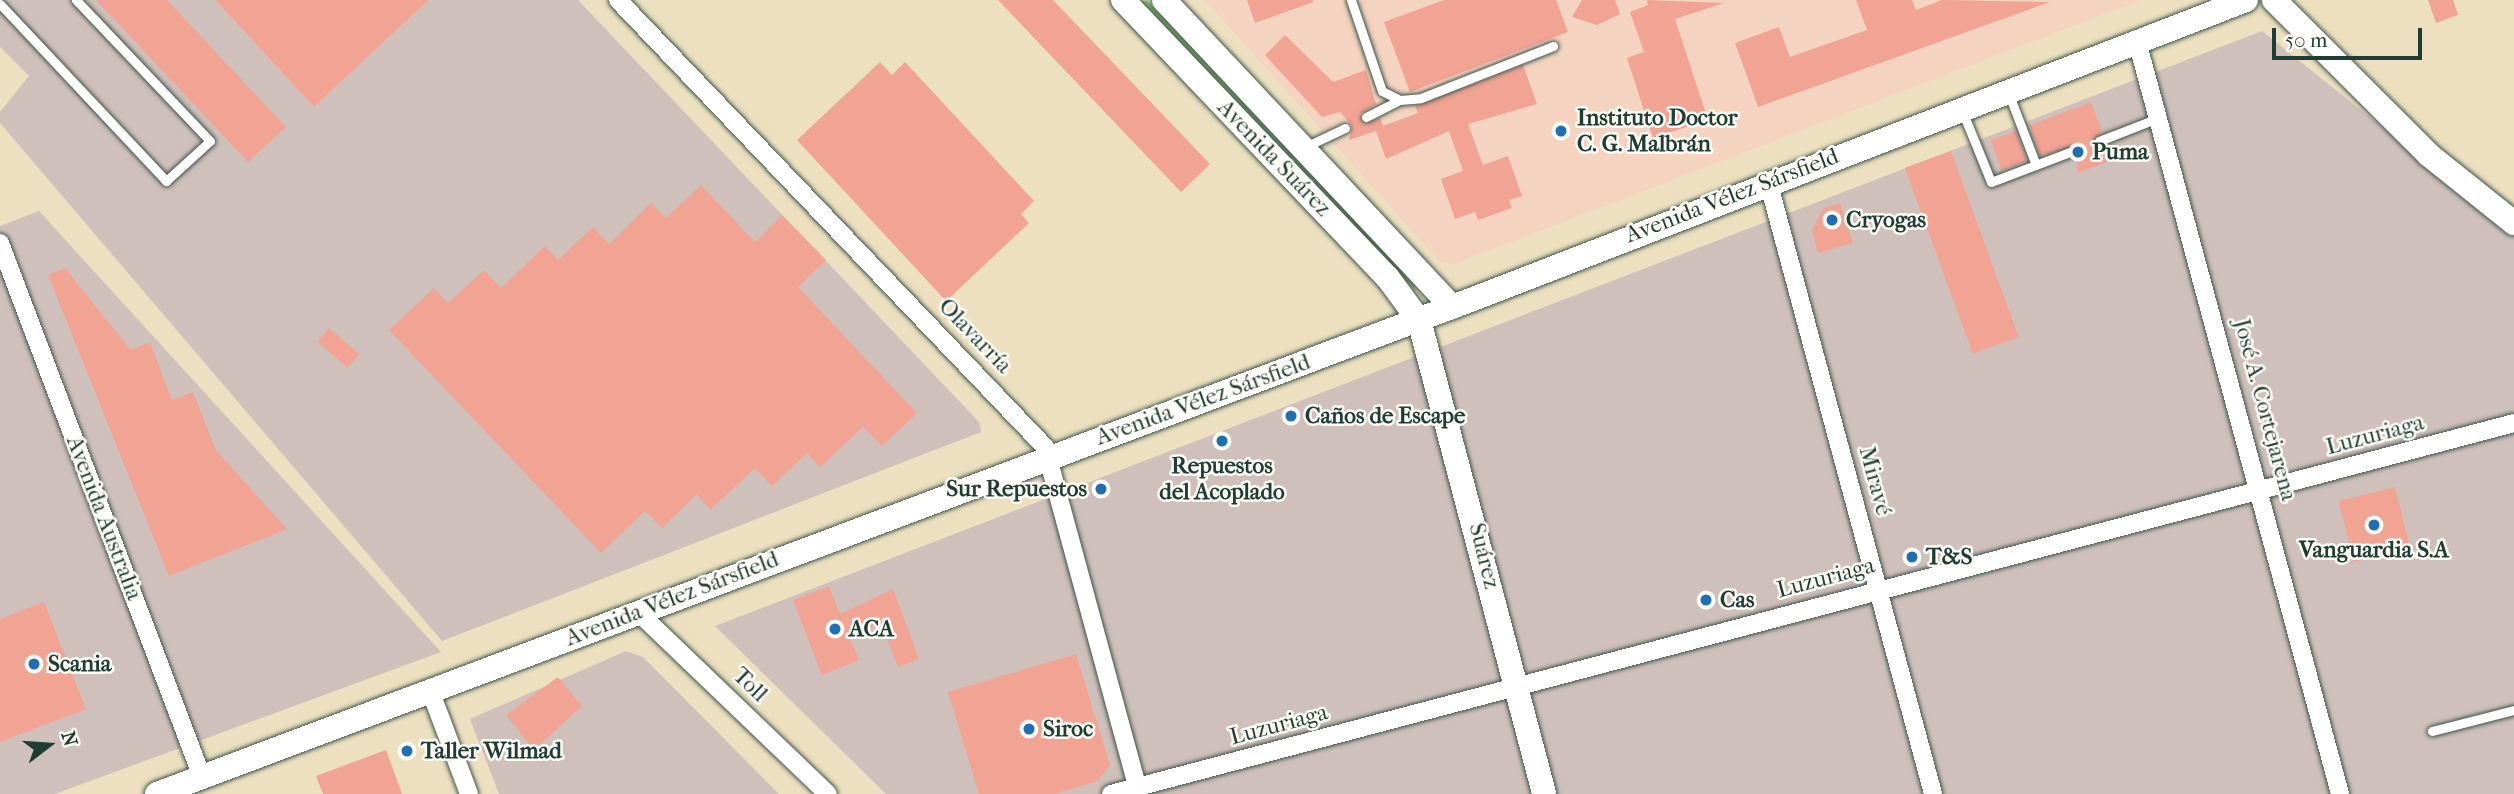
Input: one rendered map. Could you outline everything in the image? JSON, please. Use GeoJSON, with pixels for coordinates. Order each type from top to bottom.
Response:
{"type":"FeatureCollection","features":[{"type":"Feature","properties":{"kind":"main road","name":"Avenida Suárez"},"geometry":{"type":"LineString","coordinates":[[1123,0],[1388,278],[1419,320]]}},
{"type":"Feature","properties":{"kind":"main road","name":"Avenida Suárez"},"geometry":{"type":"LineString","coordinates":[[1164,0],[1307,146],[1452,307]]}},
{"type":"Feature","properties":{"kind":"main road","name":"Avenida Vélez Sársfield"},"geometry":{"type":"LineString","coordinates":[[157,794],[205,786],[430,690],[1419,320],[1768,181],[2246,0]]}},
{"type":"Feature","properties":{"kind":"main road"},"geometry":{"type":"LineString","coordinates":[[2274,0],[2429,156],[2514,223]]}},
{"type":"Feature","properties":{"kind":"main road","name":"Suárez"},"geometry":{"type":"LineString","coordinates":[[1419,320],[1544,794]]}},
{"type":"Feature","properties":{"kind":"street","name":"Olavarría"},"geometry":{"type":"LineString","coordinates":[[618,0],[1051,457],[1138,790]]}},
{"type":"Feature","properties":{"kind":"street","name":"José A. Cortejarena"},"geometry":{"type":"LineString","coordinates":[[2137,41],[2263,491],[2340,794]]}},
{"type":"Feature","properties":{"kind":"street","name":"Miravé"},"geometry":{"type":"LineString","coordinates":[[1768,181],[1933,794]]}},
{"type":"Feature","properties":{"kind":"street","name":"Avenida Australia"},"geometry":{"type":"LineString","coordinates":[[0,243],[205,786]]}},
{"type":"Feature","properties":{"kind":"street","name":"Luzuriaga"},"geometry":{"type":"LineString","coordinates":[[1111,794],[1138,790],[1879,589],[2263,491],[2514,423]]}},
{"type":"Feature","properties":{"kind":"street","name":"Toll"},"geometry":{"type":"LineString","coordinates":[[638,611],[828,794]]}},
{"type":"Feature","properties":{"kind":"street"},"geometry":{"type":"LineString","coordinates":[[430,690],[469,794]]}},
{"type":"Feature","properties":{"kind":"lane"},"geometry":{"type":"LineString","coordinates":[[0,4],[166,181],[210,141],[76,0]]}},
{"type":"Feature","properties":{"kind":"lane"},"geometry":{"type":"LineString","coordinates":[[1351,0],[1382,91],[1400,100]]}},
{"type":"Feature","properties":{"kind":"lane"},"geometry":{"type":"LineString","coordinates":[[1366,117],[1400,100],[1421,98],[1553,46]]}},
{"type":"Feature","properties":{"kind":"lane"},"geometry":{"type":"LineString","coordinates":[[2008,90],[2036,165]]}},
{"type":"Feature","properties":{"kind":"lane"},"geometry":{"type":"LineString","coordinates":[[1961,108],[1991,182],[2070,152]]}},
{"type":"Feature","properties":{"kind":"lane"},"geometry":{"type":"LineString","coordinates":[[2099,141],[2158,118]]}},
{"type":"Feature","properties":{"kind":"lane"},"geometry":{"type":"LineString","coordinates":[[1307,146],[1345,128]]}},
{"type":"Feature","properties":{"kind":"lane"},"geometry":{"type":"LineString","coordinates":[[2432,731],[2514,710]]}},
{"type":"Feature","properties":{"kind":"shaded area"},"geometry":{"type":"Polygon","coordinates":[[[0,0],[215,0],[314,107],[429,0],[578,0],[980,423],[981,432],[442,641],[0,123],[0,112],[29,76],[0,47],[0,0]]]}},
{"type":"Feature","properties":{"kind":"shaded area","name":"Instituto Doctor C. G. Malbrán"},"geometry":{"type":"Polygon","coordinates":[[[1205,0],[2141,0],[1454,264],[1441,263],[1205,0]]]}},
{"type":"Feature","properties":{"kind":"shaded area"},"geometry":{"type":"Polygon","coordinates":[[[2262,31],[2514,232],[2514,794],[886,794],[715,626],[2262,31]]]}},
{"type":"Feature","properties":{"kind":"shaded area"},"geometry":{"type":"Polygon","coordinates":[[[39,211],[441,652],[55,794],[0,794],[0,226],[39,211]]]}},
{"type":"Feature","properties":{"kind":"shaded area"},"geometry":{"type":"Polygon","coordinates":[[[626,651],[643,657],[779,794],[499,794],[470,719],[626,651]]]}},
{"type":"Feature","properties":{"kind":"green space"},"geometry":{"type":"Polygon","coordinates":[[[1147,0],[1415,285],[1415,290],[1141,2],[1147,0]]]}},
{"type":"Feature","properties":{"kind":"building"},"geometry":{"type":"Polygon","coordinates":[[[96,0],[167,0],[286,127],[248,162],[96,0]]]}},
{"type":"Feature","properties":{"kind":"building"},"geometry":{"type":"Polygon","coordinates":[[[215,0],[429,0],[314,107],[215,0]]]}},
{"type":"Feature","properties":{"kind":"building"},"geometry":{"type":"Polygon","coordinates":[[[998,0],[1053,0],[1210,164],[1181,192],[998,0]]]}},
{"type":"Feature","properties":{"kind":"building"},"geometry":{"type":"Polygon","coordinates":[[[1247,0],[1313,0],[1313,2],[1255,23],[1247,0]]]}},
{"type":"Feature","properties":{"kind":"building"},"geometry":{"type":"Polygon","coordinates":[[[1444,0],[1556,0],[1568,32],[1410,92],[1384,22],[1444,0]]]}},
{"type":"Feature","properties":{"kind":"building"},"geometry":{"type":"Polygon","coordinates":[[[1582,0],[1615,0],[1620,14],[1597,25],[1572,17],[1582,0]]]}},
{"type":"Feature","properties":{"kind":"building"},"geometry":{"type":"Polygon","coordinates":[[[1647,0],[1724,3],[1675,19],[1708,120],[1653,138],[1627,58],[1644,52],[1630,12],[1648,5],[1647,0]]]}},
{"type":"Feature","properties":{"kind":"building"},"geometry":{"type":"Polygon","coordinates":[[[1856,0],[1912,0],[1916,10],[1942,0],[2050,2],[1758,107],[1735,43],[1779,27],[1790,57],[1867,30],[1856,0]]]}},
{"type":"Feature","properties":{"kind":"building"},"geometry":{"type":"Polygon","coordinates":[[[2428,0],[2453,0],[2458,15],[2436,23],[2428,0]]]}},
{"type":"Feature","properties":{"kind":"building"},"geometry":{"type":"Polygon","coordinates":[[[1285,35],[1333,82],[1366,70],[1376,104],[1360,114],[1365,124],[1380,118],[1383,126],[1418,113],[1415,106],[1523,65],[1537,104],[1468,124],[1483,165],[1508,156],[1522,196],[1509,200],[1512,208],[1478,220],[1475,212],[1455,219],[1441,179],[1463,171],[1449,131],[1386,159],[1376,131],[1349,140],[1352,126],[1340,112],[1322,117],[1265,55],[1285,35]]]}},
{"type":"Feature","properties":{"kind":"building"},"geometry":{"type":"Polygon","coordinates":[[[880,62],[892,75],[905,62],[1034,201],[1021,214],[1029,223],[946,301],[797,140],[880,62]]]}},
{"type":"Feature","properties":{"kind":"building"},"geometry":{"type":"Polygon","coordinates":[[[2091,102],[2102,131],[2092,143],[2107,162],[2078,173],[2074,146],[2040,156],[2029,126],[2091,102]]]}},
{"type":"Feature","properties":{"kind":"building"},"geometry":{"type":"Polygon","coordinates":[[[2016,131],[2027,161],[2002,170],[1991,140],[2016,131]]]}},
{"type":"Feature","properties":{"kind":"building"},"geometry":{"type":"Polygon","coordinates":[[[1951,151],[2019,337],[1973,354],[1905,168],[1951,151]]]}},
{"type":"Feature","properties":{"kind":"building"},"geometry":{"type":"Polygon","coordinates":[[[701,185],[755,242],[782,215],[826,260],[798,287],[917,413],[882,446],[863,427],[820,467],[807,453],[772,486],[755,468],[710,510],[697,494],[662,528],[645,511],[601,553],[389,330],[434,288],[448,303],[484,270],[501,288],[545,246],[558,260],[593,227],[609,244],[651,203],[666,218],[701,185]]]}},
{"type":"Feature","properties":{"kind":"building","name":"Cryogas"},"geometry":{"type":"Polygon","coordinates":[[[1840,203],[1853,243],[1818,253],[1812,230],[1823,209],[1840,203]]]}},
{"type":"Feature","properties":{"kind":"building"},"geometry":{"type":"Polygon","coordinates":[[[65,268],[131,350],[150,342],[172,400],[193,392],[216,450],[287,529],[169,576],[48,275],[65,268]]]}},
{"type":"Feature","properties":{"kind":"building"},"geometry":{"type":"Polygon","coordinates":[[[329,328],[359,354],[347,368],[317,342],[329,328]]]}},
{"type":"Feature","properties":{"kind":"building","name":"Vanguardia S.A"},"geometry":{"type":"Polygon","coordinates":[[[2395,487],[2410,548],[2354,562],[2339,501],[2395,487]]]}},
{"type":"Feature","properties":{"kind":"building","name":"ACA"},"geometry":{"type":"Polygon","coordinates":[[[829,586],[840,614],[893,589],[919,659],[898,667],[881,623],[849,636],[859,660],[822,675],[793,600],[829,586]]]}},
{"type":"Feature","properties":{"kind":"building","name":"Scania"},"geometry":{"type":"Polygon","coordinates":[[[44,602],[86,709],[0,742],[0,619],[44,602]]]}},
{"type":"Feature","properties":{"kind":"building","name":"Siroc"},"geometry":{"type":"Polygon","coordinates":[[[1076,654],[1110,765],[1098,781],[1054,794],[979,794],[948,692],[1076,654]]]}},
{"type":"Feature","properties":{"kind":"building"},"geometry":{"type":"Polygon","coordinates":[[[558,677],[582,706],[534,750],[506,715],[558,677]]]}},
{"type":"Feature","properties":{"kind":"building"},"geometry":{"type":"Polygon","coordinates":[[[386,750],[402,794],[323,794],[316,776],[386,750]]]}},
{"type":"Feature","properties":{"kind":"place","name":"Instituto Doctor C. G. Malbrán"},"geometry":{"type":"Point","coordinates":[1561,131]}},
{"type":"Feature","properties":{"kind":"place","name":"Puma"},"geometry":{"type":"Point","coordinates":[2078,152]}},
{"type":"Feature","properties":{"kind":"place","name":"Cryogas"},"geometry":{"type":"Point","coordinates":[1832,220]}},
{"type":"Feature","properties":{"kind":"place","name":"Caños de Escape"},"geometry":{"type":"Point","coordinates":[1291,416]}},
{"type":"Feature","properties":{"kind":"place","name":"Repuestos del Acoplado"},"geometry":{"type":"Point","coordinates":[1222,441]}},
{"type":"Feature","properties":{"kind":"place","name":"Sur Repuestos"},"geometry":{"type":"Point","coordinates":[1101,489]}},
{"type":"Feature","properties":{"kind":"place","name":"Vanguardia S.A"},"geometry":{"type":"Point","coordinates":[2374,525]}},
{"type":"Feature","properties":{"kind":"place","name":"T&S"},"geometry":{"type":"Point","coordinates":[1912,557]}},
{"type":"Feature","properties":{"kind":"place","name":"Cas"},"geometry":{"type":"Point","coordinates":[1706,600]}},
{"type":"Feature","properties":{"kind":"place","name":"ACA"},"geometry":{"type":"Point","coordinates":[835,629]}},
{"type":"Feature","properties":{"kind":"place","name":"Scania"},"geometry":{"type":"Point","coordinates":[34,664]}},
{"type":"Feature","properties":{"kind":"place","name":"Siroc"},"geometry":{"type":"Point","coordinates":[1029,729]}},
{"type":"Feature","properties":{"kind":"place","name":"Taller Wilmad"},"geometry":{"type":"Point","coordinates":[407,751]}}]}
